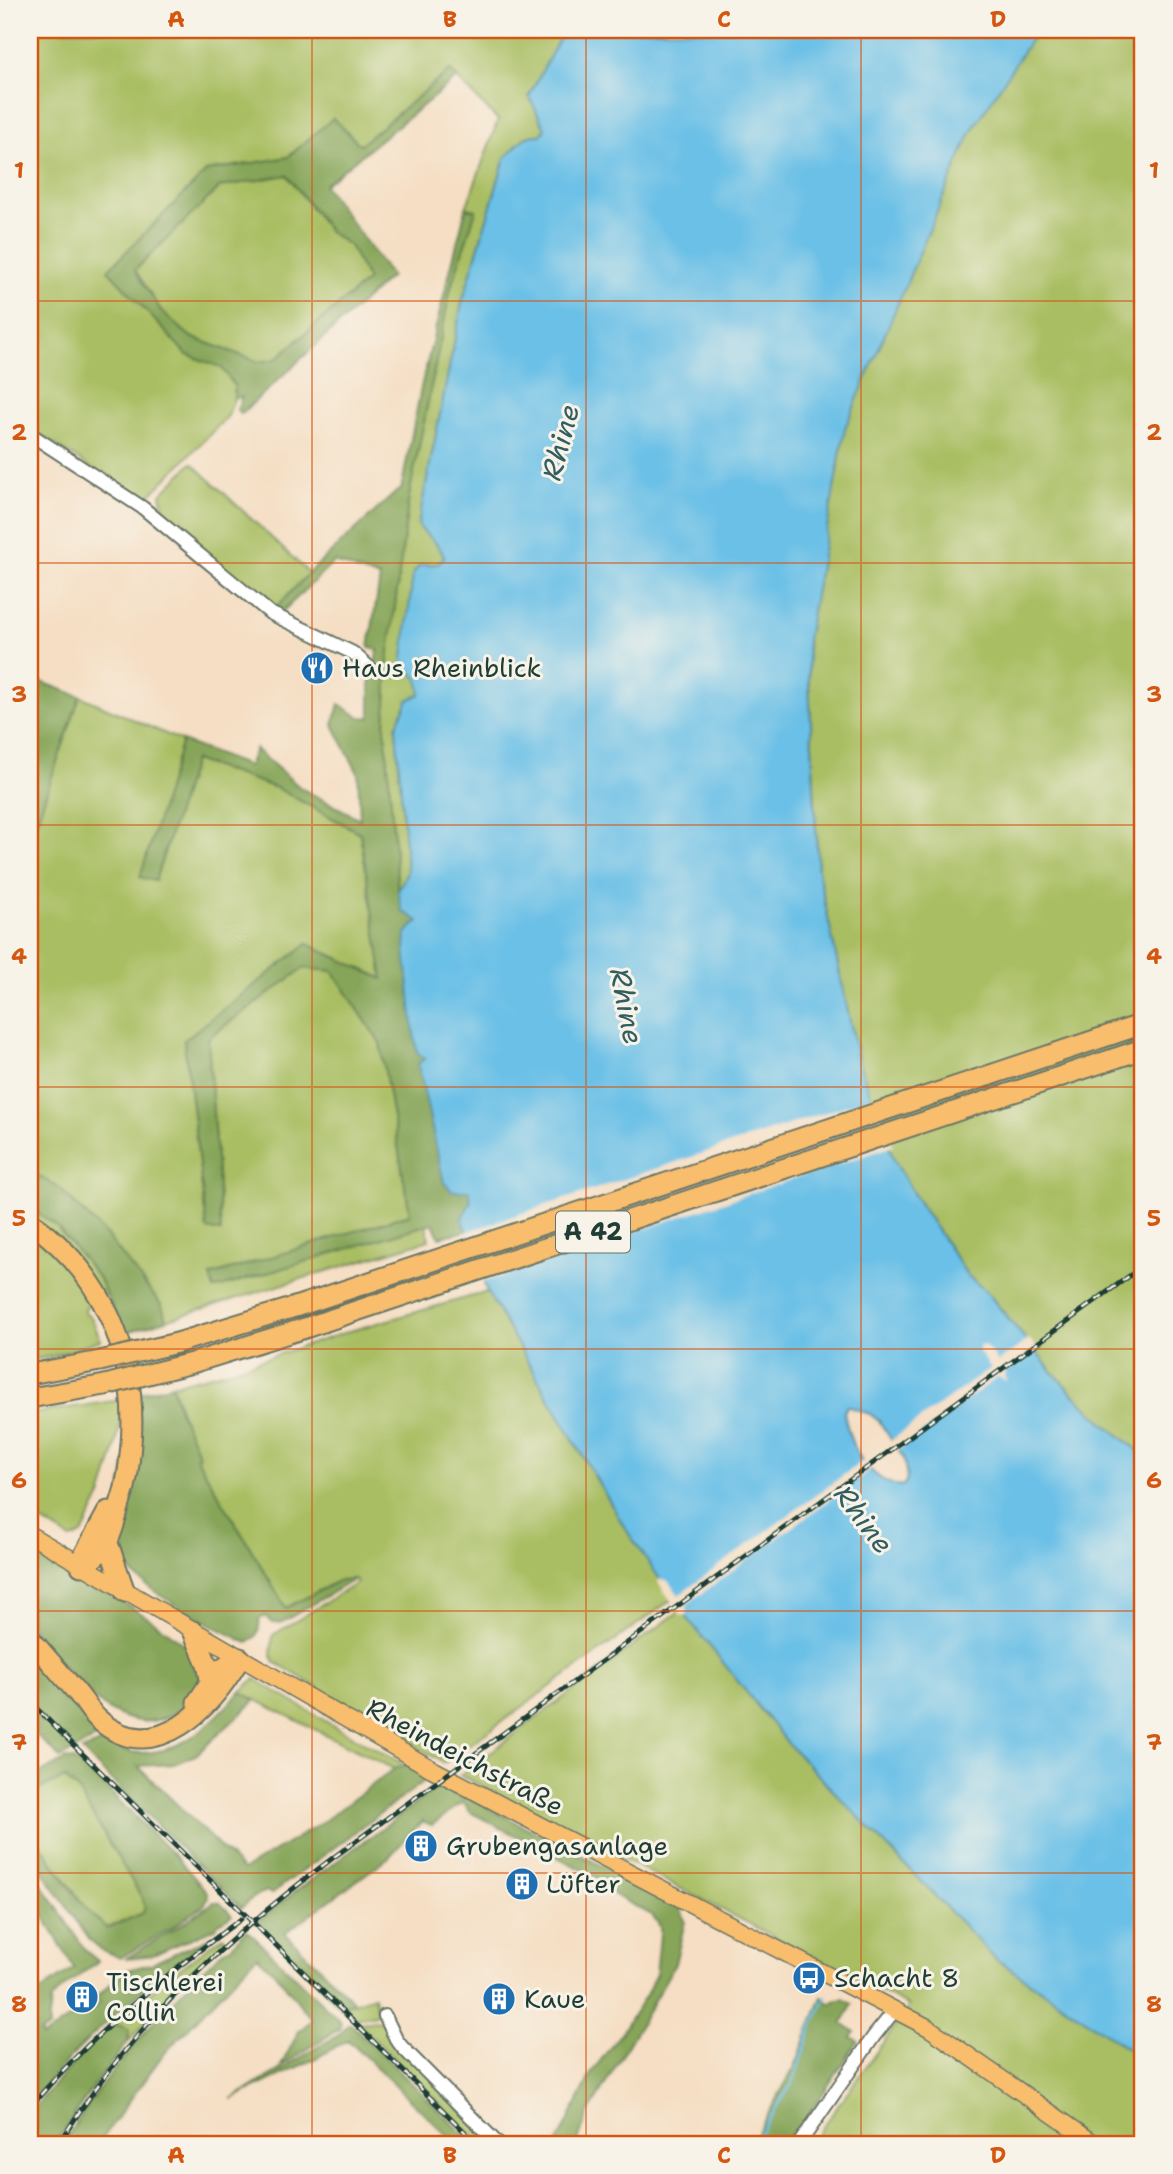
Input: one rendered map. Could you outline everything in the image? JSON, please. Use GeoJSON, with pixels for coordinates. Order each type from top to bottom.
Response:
{"type":"FeatureCollection","features":[{"type":"Feature","properties":{"kind":"highway","name":"A 42"},"geometry":{"type":"LineString","coordinates":[[36,1373],[199,1337],[1143,1024]]}},
{"type":"Feature","properties":{"kind":"highway","name":"A 42"},"geometry":{"type":"LineString","coordinates":[[30,1398],[105,1385],[192,1363],[302,1329],[1143,1049]]}},
{"type":"Feature","properties":{"kind":"highway"},"geometry":{"type":"LineString","coordinates":[[30,1222],[52,1239],[93,1287],[110,1316],[130,1380],[130,1469],[126,1485],[108,1543],[95,1558],[81,1566]]}},
{"type":"Feature","properties":{"kind":"highway"},"geometry":{"type":"LineString","coordinates":[[81,1566],[114,1498],[130,1447]]}},
{"type":"Feature","properties":{"kind":"highway"},"geometry":{"type":"LineString","coordinates":[[108,1543],[125,1592]]}},
{"type":"Feature","properties":{"kind":"highway"},"geometry":{"type":"LineString","coordinates":[[193,1631],[207,1664],[210,1679]]}},
{"type":"Feature","properties":{"kind":"highway"},"geometry":{"type":"LineString","coordinates":[[30,1638],[100,1721],[119,1733],[139,1737],[162,1734],[188,1722],[228,1680],[240,1658]]}},
{"type":"Feature","properties":{"kind":"highway"},"geometry":{"type":"LineString","coordinates":[[82,1699],[104,1715],[124,1724],[146,1728],[160,1726],[184,1715],[194,1706],[218,1670],[240,1658]]}},
{"type":"Feature","properties":{"kind":"main road","name":"Rheindeichstraße"},"geometry":{"type":"LineString","coordinates":[[30,1535],[432,1769],[929,2028],[1095,2144]]}},
{"type":"Feature","properties":{"kind":"street"},"geometry":{"type":"LineString","coordinates":[[30,434],[143,508],[270,613],[353,653],[370,668]]}},
{"type":"Feature","properties":{"kind":"street"},"geometry":{"type":"LineString","coordinates":[[799,2144],[895,2010]]}},
{"type":"Feature","properties":{"kind":"street"},"geometry":{"type":"LineString","coordinates":[[385,2015],[402,2047],[498,2144]]}},
{"type":"Feature","properties":{"kind":"green space"},"geometry":{"type":"Polygon","coordinates":[[[30,30],[564,30],[529,96],[545,128],[541,135],[524,139],[505,158],[462,303],[418,525],[444,558],[438,564],[413,673],[421,684],[420,694],[396,727],[407,872],[398,891],[385,728],[388,660],[409,496],[451,287],[476,210],[466,208],[498,120],[450,71],[359,146],[333,119],[288,157],[207,171],[109,269],[187,355],[221,367],[234,385],[234,398],[228,416],[143,502],[30,428],[30,30]]]}},
{"type":"Feature","properties":{"kind":"green space"},"geometry":{"type":"Polygon","coordinates":[[[1031,30],[1143,30],[1143,1454],[1107,1426],[1072,1393],[986,1291],[968,1276],[917,1200],[894,1160],[859,1063],[818,871],[807,636],[845,419],[968,129],[1031,30]]]}},
{"type":"Feature","properties":{"kind":"green space"},"geometry":{"type":"Polygon","coordinates":[[[450,70],[457,78],[324,185],[391,276],[241,414],[237,410],[242,397],[234,398],[234,385],[221,367],[187,355],[108,270],[207,171],[288,157],[333,118],[360,145],[450,70]],[[287,175],[220,187],[135,270],[162,312],[191,337],[259,362],[276,359],[368,280],[350,246],[330,232],[287,175]]]}},
{"type":"Feature","properties":{"kind":"green space"},"geometry":{"type":"Polygon","coordinates":[[[287,175],[329,232],[350,246],[368,280],[276,359],[260,362],[191,337],[162,312],[135,270],[220,186],[287,175]]]}},
{"type":"Feature","properties":{"kind":"green space"},"geometry":{"type":"Polygon","coordinates":[[[466,208],[476,210],[451,287],[409,496],[388,660],[385,728],[398,891],[419,921],[413,926],[425,1059],[453,1191],[469,1191],[472,1201],[462,1218],[466,1231],[439,1237],[433,1223],[214,1289],[210,1276],[410,1214],[380,1043],[333,971],[304,968],[208,1038],[221,1232],[207,1229],[184,1040],[307,944],[383,979],[360,833],[277,788],[194,760],[155,881],[140,877],[182,741],[248,766],[255,749],[302,789],[360,819],[358,773],[333,725],[339,704],[360,717],[370,718],[370,685],[378,650],[369,647],[380,578],[334,562],[282,612],[273,611],[309,573],[401,490],[422,383],[466,208]]]}},
{"type":"Feature","properties":{"kind":"green space"},"geometry":{"type":"Polygon","coordinates":[[[192,463],[309,573],[273,611],[165,520],[161,494],[192,463]]]}},
{"type":"Feature","properties":{"kind":"green space"},"geometry":{"type":"Polygon","coordinates":[[[36,680],[80,696],[30,840],[30,699],[36,680]]]}},
{"type":"Feature","properties":{"kind":"green space"},"geometry":{"type":"Polygon","coordinates":[[[80,696],[182,741],[141,877],[155,881],[194,760],[277,788],[360,833],[384,979],[307,944],[184,1040],[207,1229],[221,1232],[208,1038],[304,968],[333,971],[380,1043],[410,1214],[210,1276],[214,1289],[426,1225],[429,1240],[166,1320],[162,1306],[106,1235],[59,1188],[30,1171],[30,840],[80,696]]]}},
{"type":"Feature","properties":{"kind":"green space"},"geometry":{"type":"Polygon","coordinates":[[[30,1171],[59,1188],[106,1235],[162,1306],[166,1320],[124,1333],[98,1277],[56,1226],[30,1207],[30,1171]]]}},
{"type":"Feature","properties":{"kind":"green space"},"geometry":{"type":"Polygon","coordinates":[[[30,1207],[56,1226],[98,1277],[106,1294],[93,1299],[84,1311],[91,1317],[101,1340],[50,1357],[30,1360],[30,1207]]]}},
{"type":"Feature","properties":{"kind":"green space"},"geometry":{"type":"Polygon","coordinates":[[[487,1292],[625,1528],[674,1598],[444,1763],[275,1662],[271,1654],[273,1635],[357,1583],[355,1579],[340,1580],[286,1608],[196,1457],[172,1385],[487,1292]]]}},
{"type":"Feature","properties":{"kind":"green space"},"geometry":{"type":"Polygon","coordinates":[[[172,1385],[178,1408],[199,1455],[196,1457],[286,1608],[340,1580],[355,1579],[281,1623],[272,1622],[265,1616],[259,1619],[258,1633],[248,1643],[162,1596],[132,1573],[121,1561],[115,1548],[113,1541],[137,1394],[172,1385]]]}},
{"type":"Feature","properties":{"kind":"green space"},"geometry":{"type":"Polygon","coordinates":[[[120,1400],[120,1425],[102,1494],[82,1534],[71,1539],[30,1514],[30,1414],[120,1400]]]}},
{"type":"Feature","properties":{"kind":"green space"},"geometry":{"type":"Polygon","coordinates":[[[30,1549],[126,1604],[193,1650],[200,1665],[200,1678],[196,1695],[190,1703],[166,1717],[146,1721],[126,1718],[89,1694],[30,1626],[30,1549]]]}},
{"type":"Feature","properties":{"kind":"green space"},"geometry":{"type":"Polygon","coordinates":[[[681,1610],[788,1744],[996,1959],[1143,2059],[1143,2144],[811,2144],[909,2006],[460,1775],[681,1610]]]}},
{"type":"Feature","properties":{"kind":"green space"},"geometry":{"type":"Polygon","coordinates":[[[30,1650],[107,1732],[60,1758],[30,1729],[30,1650]]]}},
{"type":"Feature","properties":{"kind":"green space"},"geometry":{"type":"Polygon","coordinates":[[[255,1679],[407,1766],[394,1769],[240,1692],[255,1679]]]}},
{"type":"Feature","properties":{"kind":"green space"},"geometry":{"type":"Polygon","coordinates":[[[240,1692],[256,1700],[196,1755],[174,1764],[138,1766],[243,1870],[320,1824],[394,1769],[407,1766],[430,1777],[271,1894],[267,1891],[255,1896],[241,1908],[82,1751],[100,1743],[131,1752],[164,1750],[179,1744],[205,1727],[240,1692]]]}},
{"type":"Feature","properties":{"kind":"green space"},"geometry":{"type":"Polygon","coordinates":[[[66,1759],[74,1760],[99,1781],[177,1858],[207,1892],[208,1899],[203,1906],[120,1958],[102,1950],[89,1939],[30,1853],[30,1829],[89,1912],[108,1928],[143,1913],[145,1907],[142,1898],[77,1789],[64,1778],[30,1793],[30,1779],[66,1759]]]}},
{"type":"Feature","properties":{"kind":"green space"},"geometry":{"type":"Polygon","coordinates":[[[64,1778],[77,1789],[142,1898],[145,1907],[143,1913],[108,1928],[89,1913],[30,1829],[30,1793],[64,1778]]]}},
{"type":"Feature","properties":{"kind":"green space"},"geometry":{"type":"Polygon","coordinates":[[[442,1784],[680,1906],[685,1921],[675,1964],[588,2114],[577,2144],[557,2144],[592,2072],[646,1995],[656,1974],[660,1927],[652,1915],[609,1892],[609,1886],[585,1871],[470,1812],[463,1802],[432,1825],[422,1821],[389,1857],[285,1933],[354,2002],[341,2007],[257,1922],[442,1784]]]}},
{"type":"Feature","properties":{"kind":"green space"},"geometry":{"type":"Polygon","coordinates":[[[30,1867],[86,1951],[98,1961],[53,1997],[50,2002],[49,2027],[40,2033],[42,2037],[89,2005],[92,2009],[100,2003],[96,1997],[127,1970],[151,1964],[213,1936],[163,1973],[116,2014],[71,2057],[30,2103],[30,1998],[74,1968],[30,1893],[30,1867]]]}},
{"type":"Feature","properties":{"kind":"green space"},"geometry":{"type":"Polygon","coordinates":[[[214,1902],[219,1902],[232,1915],[216,1925],[217,1927],[153,1955],[125,1959],[185,1922],[214,1902]]]}},
{"type":"Feature","properties":{"kind":"green space"},"geometry":{"type":"Polygon","coordinates":[[[247,1930],[341,2022],[339,2029],[281,2066],[299,2031],[312,2020],[276,1974],[257,1956],[162,2056],[98,2144],[62,2144],[104,2082],[154,2021],[205,1968],[247,1930]]]}},
{"type":"Feature","properties":{"kind":"green space"},"geometry":{"type":"Polygon","coordinates":[[[223,1936],[226,1940],[182,1981],[128,2042],[129,2031],[113,2024],[223,1936]]]}},
{"type":"Feature","properties":{"kind":"green space"},"geometry":{"type":"Polygon","coordinates":[[[374,1996],[377,2013],[375,2015],[354,2019],[341,2007],[374,1996]]]}},
{"type":"Feature","properties":{"kind":"green space"},"geometry":{"type":"Polygon","coordinates":[[[822,1997],[831,2004],[843,1999],[853,2004],[842,2023],[855,2032],[851,2037],[858,2041],[789,2144],[751,2144],[795,2067],[822,1997]]]}},
{"type":"Feature","properties":{"kind":"green space"},"geometry":{"type":"Polygon","coordinates":[[[358,2023],[383,2023],[493,2144],[481,2144],[358,2023]]]}},
{"type":"Feature","properties":{"kind":"green space"},"geometry":{"type":"Polygon","coordinates":[[[113,2024],[127,2028],[128,2042],[97,2081],[55,2144],[30,2144],[30,2112],[77,2059],[113,2024]]]}},
{"type":"Feature","properties":{"kind":"green space"},"geometry":{"type":"Polygon","coordinates":[[[348,2024],[474,2144],[456,2144],[348,2040],[231,2099],[340,2034],[348,2024]]]}},
{"type":"Feature","properties":{"kind":"water","name":"Rhine"},"geometry":{"type":"Polygon","coordinates":[[[564,30],[1037,30],[971,132],[845,428],[807,640],[818,871],[859,1063],[894,1160],[917,1200],[968,1276],[986,1291],[1072,1393],[1107,1426],[1143,1454],[1143,2059],[996,1959],[788,1744],[681,1610],[625,1528],[487,1292],[462,1218],[471,1201],[469,1191],[452,1191],[444,1183],[418,1064],[424,1059],[417,1052],[405,949],[406,933],[419,921],[402,911],[398,891],[407,872],[396,727],[408,700],[420,694],[416,677],[402,665],[413,574],[420,565],[438,564],[444,557],[418,525],[462,303],[505,158],[524,139],[541,135],[545,129],[529,96],[564,30]],[[847,1406],[844,1412],[853,1445],[881,1479],[904,1485],[907,1479],[904,1459],[879,1421],[870,1414],[847,1406]]]}},
{"type":"Feature","properties":{"kind":"pier"},"geometry":{"type":"Polygon","coordinates":[[[875,1096],[893,1146],[480,1283],[463,1233],[875,1096]]]}},
{"type":"Feature","properties":{"kind":"pier"},"geometry":{"type":"Polygon","coordinates":[[[1029,1339],[1037,1348],[1005,1372],[1006,1381],[998,1377],[896,1452],[889,1442],[991,1368],[979,1352],[980,1345],[985,1346],[998,1362],[1029,1339]]]}},
{"type":"Feature","properties":{"kind":"pier"},"geometry":{"type":"Polygon","coordinates":[[[867,1458],[874,1467],[686,1605],[687,1616],[681,1615],[658,1582],[659,1579],[667,1580],[679,1595],[867,1458]]]}},
{"type":"Feature","properties":{"kind":"waterway"},"geometry":{"type":"LineString","coordinates":[[752,2144],[792,2084],[813,2024],[826,1997]]}},
{"type":"Feature","properties":{"kind":"railway"},"geometry":{"type":"LineString","coordinates":[[59,2144],[117,2061],[182,1987],[294,1888],[1143,1266]]}},
{"type":"Feature","properties":{"kind":"railway"},"geometry":{"type":"LineString","coordinates":[[30,1702],[477,2144]]}},
{"type":"Feature","properties":{"kind":"railway"},"geometry":{"type":"LineString","coordinates":[[30,2107],[104,2030],[184,1962],[241,1919]]}},
{"type":"Feature","properties":{"kind":"place","name":"Haus Rheinblick"},"geometry":{"type":"Point","coordinates":[317,668]}},
{"type":"Feature","properties":{"kind":"place","name":"Grubengasanlage"},"geometry":{"type":"Point","coordinates":[421,1846]}},
{"type":"Feature","properties":{"kind":"place","name":"Lüfter"},"geometry":{"type":"Point","coordinates":[522,1884]}},
{"type":"Feature","properties":{"kind":"place","name":"Schacht 8"},"geometry":{"type":"Point","coordinates":[809,1978]}},
{"type":"Feature","properties":{"kind":"place","name":"Tischlerei Collin"},"geometry":{"type":"Point","coordinates":[82,1997]}},
{"type":"Feature","properties":{"kind":"place","name":"Kaue"},"geometry":{"type":"Point","coordinates":[499,1999]}}]}
